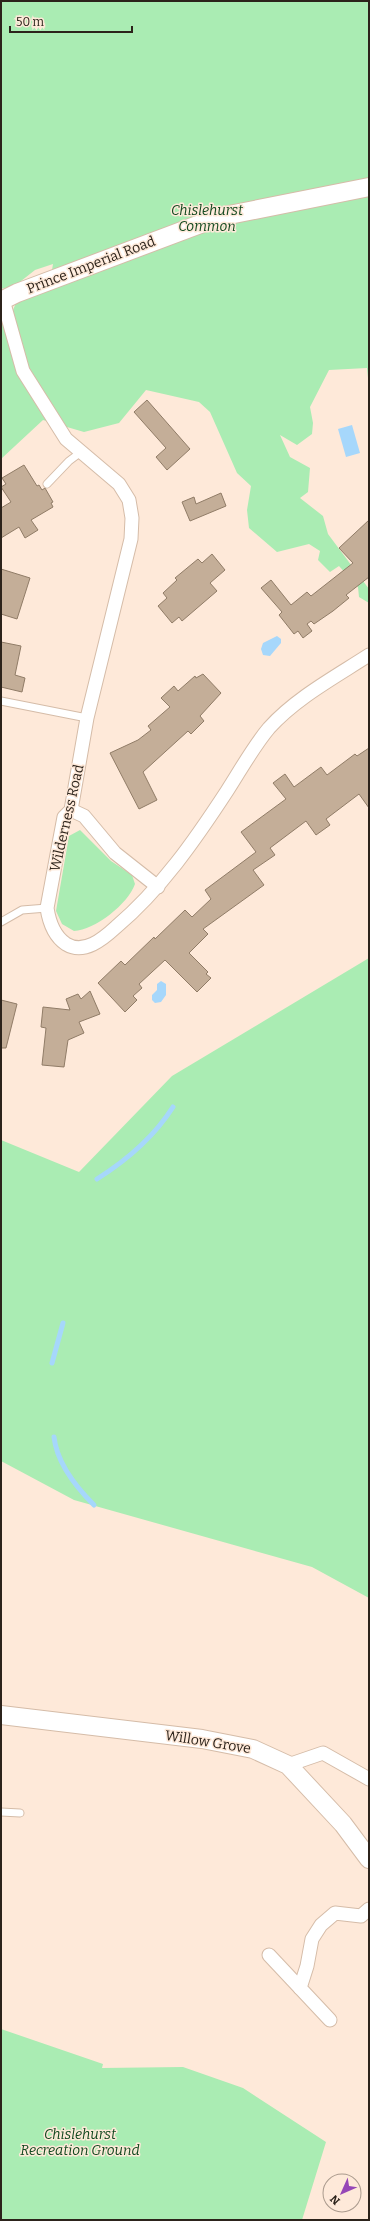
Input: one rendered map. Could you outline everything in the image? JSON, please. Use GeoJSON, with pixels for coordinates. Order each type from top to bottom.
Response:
{"type":"FeatureCollection","features":[{"type":"Feature","properties":{"kind":"street","name":"Prince Imperial Road"},"geometry":{"type":"LineString","coordinates":[[2,301],[219,217],[369,187]]}},
{"type":"Feature","properties":{"kind":"street","name":"Wilderness Road"},"geometry":{"type":"LineString","coordinates":[[2,301],[24,371],[66,439],[118,484],[129,500],[132,518],[131,539],[87,718],[71,810],[64,817],[47,908],[49,918],[56,934],[62,941],[73,948],[86,947],[108,934],[134,912],[158,887],[202,829],[269,729],[288,710],[369,655]]}},
{"type":"Feature","properties":{"kind":"street"},"geometry":{"type":"LineString","coordinates":[[71,810],[84,816],[115,853],[158,887]]}},
{"type":"Feature","properties":{"kind":"street","name":"Willow Grove"},"geometry":{"type":"LineString","coordinates":[[1,1715],[202,1739],[253,1749],[288,1765],[343,1824],[369,1858]]}},
{"type":"Feature","properties":{"kind":"street"},"geometry":{"type":"LineString","coordinates":[[288,1765],[323,1753],[369,1779]]}},
{"type":"Feature","properties":{"kind":"street"},"geometry":{"type":"LineString","coordinates":[[300,1988],[307,1966],[312,1938],[321,1925],[335,1913],[361,1916],[369,1910]]}},
{"type":"Feature","properties":{"kind":"street"},"geometry":{"type":"LineString","coordinates":[[269,1955],[330,2020]]}},
{"type":"Feature","properties":{"kind":"lane"},"geometry":{"type":"LineString","coordinates":[[47,484],[69,461],[81,452]]}},
{"type":"Feature","properties":{"kind":"lane"},"geometry":{"type":"LineString","coordinates":[[1,701],[87,718]]}},
{"type":"Feature","properties":{"kind":"lane"},"geometry":{"type":"LineString","coordinates":[[1,922],[22,910],[47,908]]}},
{"type":"Feature","properties":{"kind":"lane"},"geometry":{"type":"LineString","coordinates":[[1,1812],[20,1813]]}},
{"type":"Feature","properties":{"kind":"green space","name":"Chislehurst Common"},"geometry":{"type":"Polygon","coordinates":[[[1,1],[369,1],[369,388],[367,368],[329,370],[310,407],[313,423],[312,434],[297,445],[280,435],[290,457],[310,468],[308,492],[300,498],[323,516],[328,534],[369,589],[369,603],[359,597],[358,587],[339,566],[330,572],[318,560],[320,551],[309,544],[277,552],[249,528],[247,510],[251,486],[237,473],[210,412],[199,402],[146,390],[119,423],[84,432],[43,420],[1,459],[1,319],[6,325],[15,326],[13,310],[16,303],[51,276],[53,264],[35,270],[16,285],[1,289],[1,1]]]}},
{"type":"Feature","properties":{"kind":"green space"},"geometry":{"type":"Polygon","coordinates":[[[80,830],[111,861],[132,875],[135,884],[125,900],[110,915],[82,930],[74,931],[62,924],[56,911],[69,836],[80,830]]]}},
{"type":"Feature","properties":{"kind":"green space"},"geometry":{"type":"Polygon","coordinates":[[[369,958],[369,1598],[312,1567],[74,1500],[1,1461],[1,1140],[79,1172],[172,1076],[369,958]]]}},
{"type":"Feature","properties":{"kind":"green space","name":"Chislehurst Recreation Ground"},"geometry":{"type":"Polygon","coordinates":[[[1,2029],[103,2064],[102,2068],[183,2067],[243,2088],[326,2142],[302,2220],[1,2220],[1,2029]]]}},
{"type":"Feature","properties":{"kind":"water"},"geometry":{"type":"Polygon","coordinates":[[[352,425],[360,453],[346,457],[338,429],[352,425]]]}},
{"type":"Feature","properties":{"kind":"water"},"geometry":{"type":"Polygon","coordinates":[[[277,636],[281,639],[281,643],[270,656],[263,655],[261,649],[263,643],[277,636]]]}},
{"type":"Feature","properties":{"kind":"water"},"geometry":{"type":"Polygon","coordinates":[[[161,981],[166,984],[166,995],[161,1002],[155,1003],[152,1000],[152,995],[157,990],[157,984],[161,981]]]}},
{"type":"Feature","properties":{"kind":"building"},"geometry":{"type":"Polygon","coordinates":[[[147,400],[190,449],[167,470],[156,457],[166,448],[134,412],[147,400]]]}},
{"type":"Feature","properties":{"kind":"building"},"geometry":{"type":"Polygon","coordinates":[[[24,465],[37,486],[39,485],[42,490],[45,488],[53,502],[51,503],[53,507],[31,520],[38,530],[25,538],[19,527],[1,538],[1,508],[11,502],[1,487],[6,484],[2,478],[24,465]]]}},
{"type":"Feature","properties":{"kind":"building"},"geometry":{"type":"Polygon","coordinates":[[[221,493],[226,506],[190,521],[182,502],[194,497],[196,504],[221,493]]]}},
{"type":"Feature","properties":{"kind":"building"},"geometry":{"type":"Polygon","coordinates":[[[369,520],[369,577],[346,595],[349,598],[333,611],[314,624],[311,621],[307,624],[312,631],[303,638],[298,631],[294,634],[279,615],[282,612],[261,588],[271,580],[291,605],[307,592],[311,596],[353,563],[339,548],[369,520]]]}},
{"type":"Feature","properties":{"kind":"building"},"geometry":{"type":"Polygon","coordinates":[[[212,554],[225,570],[210,583],[217,591],[182,621],[179,617],[172,623],[158,606],[167,598],[163,593],[177,580],[175,578],[198,559],[202,563],[212,554]]]}},
{"type":"Feature","properties":{"kind":"building"},"geometry":{"type":"Polygon","coordinates":[[[1,569],[30,578],[17,619],[1,614],[1,569]]]}},
{"type":"Feature","properties":{"kind":"building"},"geometry":{"type":"Polygon","coordinates":[[[1,642],[21,646],[15,675],[25,678],[22,692],[1,687],[1,642]]]}},
{"type":"Feature","properties":{"kind":"building"},"geometry":{"type":"Polygon","coordinates":[[[203,674],[221,693],[200,716],[204,721],[191,734],[188,731],[143,772],[157,800],[139,809],[110,753],[138,740],[151,730],[148,726],[170,707],[161,698],[174,686],[178,691],[195,676],[196,678],[203,674]]]}},
{"type":"Feature","properties":{"kind":"building"},"geometry":{"type":"Polygon","coordinates":[[[369,748],[369,808],[359,794],[326,819],[330,825],[316,835],[306,821],[270,848],[275,855],[253,870],[264,885],[203,929],[208,934],[189,953],[208,972],[206,974],[211,978],[197,992],[165,960],[139,984],[142,988],[133,996],[137,1000],[125,1012],[98,983],[121,961],[125,965],[185,910],[192,917],[211,899],[205,890],[256,852],[241,832],[286,799],[273,783],[285,774],[294,787],[321,767],[327,775],[355,754],[357,756],[369,748]]]}},
{"type":"Feature","properties":{"kind":"building"},"geometry":{"type":"Polygon","coordinates":[[[90,991],[100,1014],[79,1022],[84,1033],[68,1040],[64,1067],[42,1065],[46,1028],[41,1027],[43,1007],[70,1010],[66,999],[78,994],[81,999],[90,991]]]}},
{"type":"Feature","properties":{"kind":"building"},"geometry":{"type":"Polygon","coordinates":[[[1,1000],[17,1004],[6,1048],[1,1048],[1,1000]]]}},
{"type":"Feature","properties":{"kind":"waterway"},"geometry":{"type":"LineString","coordinates":[[97,1179],[119,1164],[149,1138],[173,1107]]}},
{"type":"Feature","properties":{"kind":"waterway"},"geometry":{"type":"LineString","coordinates":[[52,1363],[63,1323]]}},
{"type":"Feature","properties":{"kind":"waterway"},"geometry":{"type":"LineString","coordinates":[[54,1437],[63,1466],[74,1483],[94,1505]]}}]}
